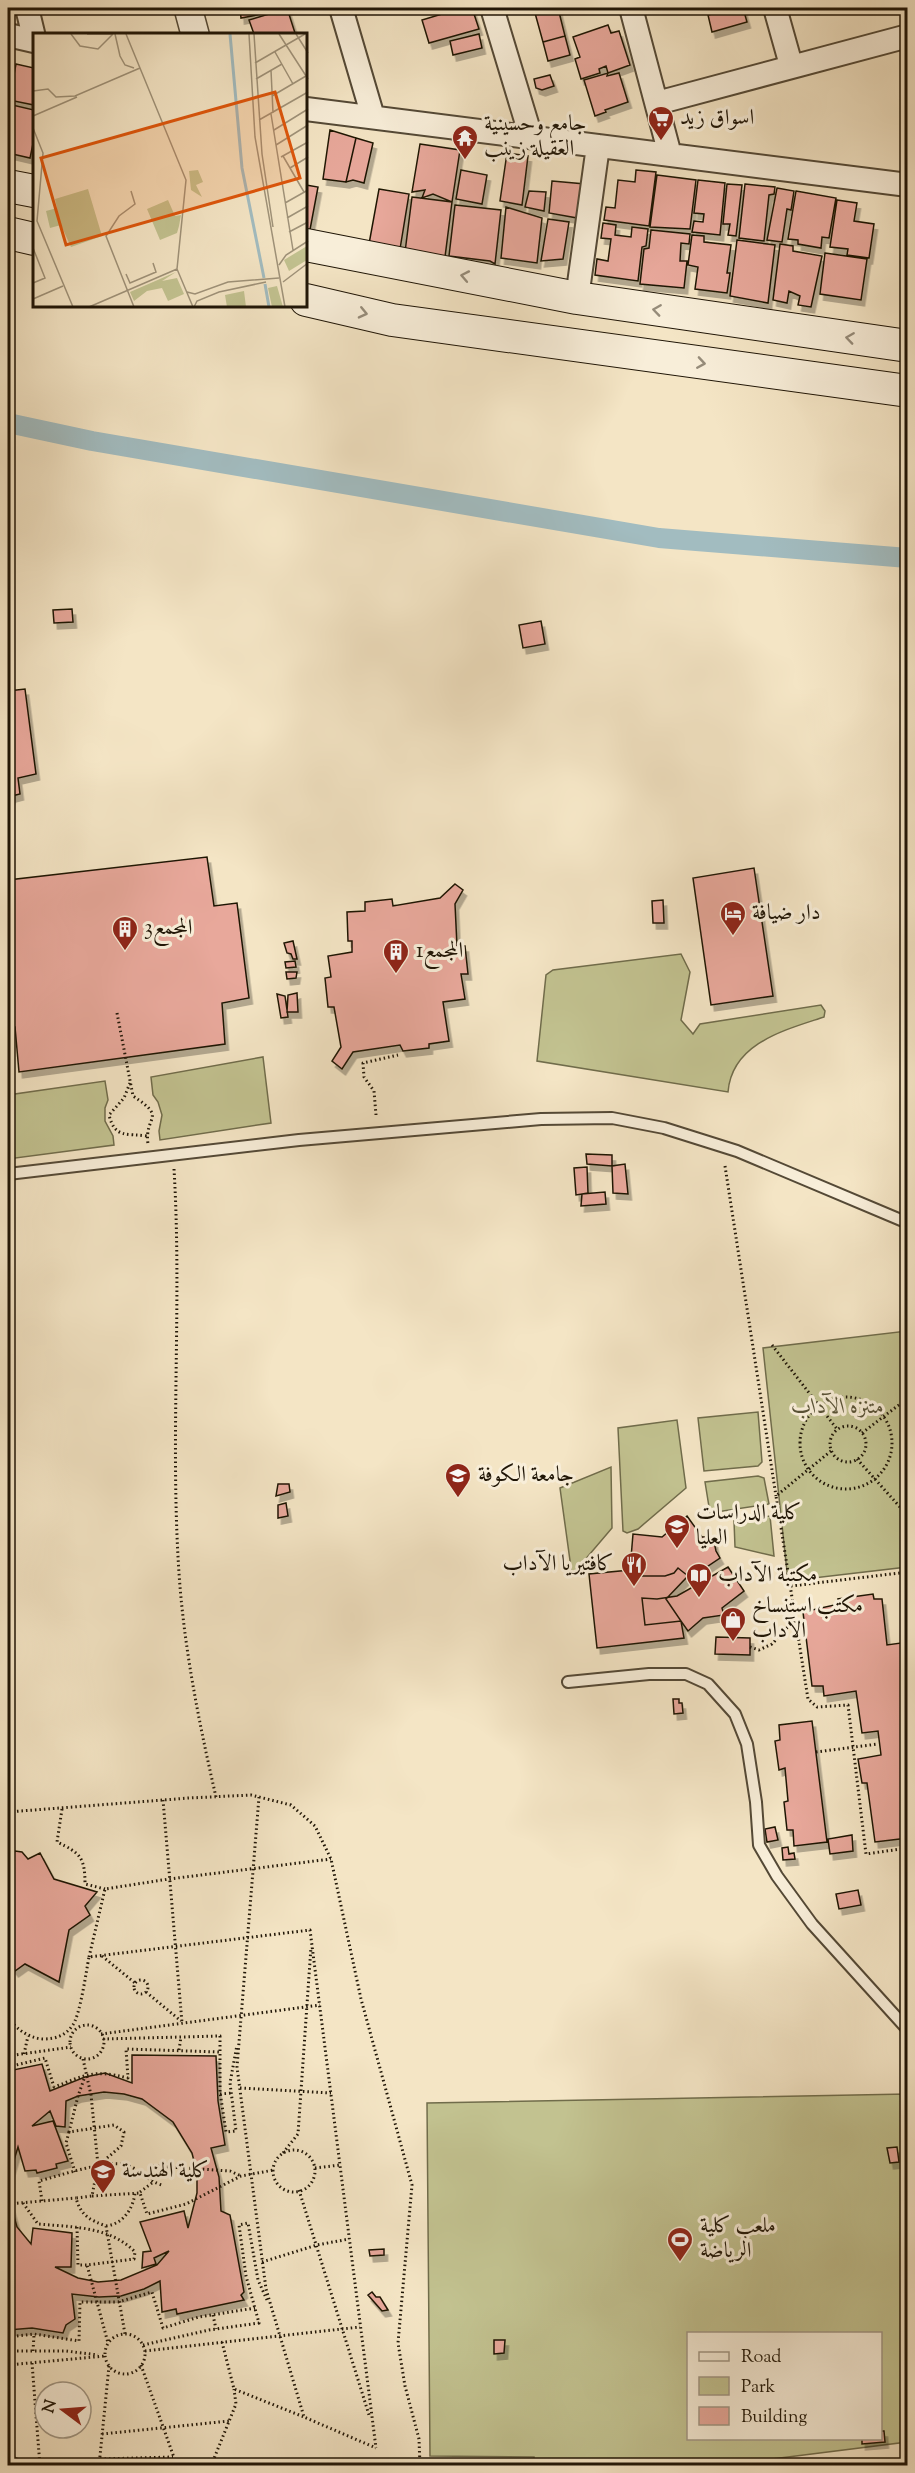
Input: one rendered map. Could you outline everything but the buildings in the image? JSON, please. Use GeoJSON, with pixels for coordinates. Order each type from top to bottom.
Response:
{"type":"FeatureCollection","features":[{"type":"Feature","properties":{"kind":"main road"},"geometry":{"type":"LineString","coordinates":[[8,186],[33,191]]}},
{"type":"Feature","properties":{"kind":"main road"},"geometry":{"type":"LineString","coordinates":[[8,233],[33,239]]}},
{"type":"Feature","properties":{"kind":"main road"},"geometry":{"type":"LineString","coordinates":[[308,245],[616,304],[908,346]]}},
{"type":"Feature","properties":{"kind":"main road"},"geometry":{"type":"LineString","coordinates":[[544,340],[559,338],[570,326],[572,311],[568,302],[569,296]]}},
{"type":"Feature","properties":{"kind":"main road"},"geometry":{"type":"LineString","coordinates":[[308,300],[392,320],[908,391]]}},
{"type":"Feature","properties":{"kind":"main road"},"geometry":{"type":"LineString","coordinates":[[612,350],[603,337],[602,330],[606,315],[616,304]]}},
{"type":"Feature","properties":{"kind":"street"},"geometry":{"type":"LineString","coordinates":[[27,8],[33,35]]}},
{"type":"Feature","properties":{"kind":"street"},"geometry":{"type":"LineString","coordinates":[[188,8],[195,33]]}},
{"type":"Feature","properties":{"kind":"street"},"geometry":{"type":"LineString","coordinates":[[341,8],[373,117]]}},
{"type":"Feature","properties":{"kind":"street"},"geometry":{"type":"LineString","coordinates":[[492,8],[531,137]]}},
{"type":"Feature","properties":{"kind":"street"},"geometry":{"type":"LineString","coordinates":[[631,8],[670,155]]}},
{"type":"Feature","properties":{"kind":"street"},"geometry":{"type":"LineString","coordinates":[[775,8],[791,65]]}},
{"type":"Feature","properties":{"kind":"street"},"geometry":{"type":"LineString","coordinates":[[8,35],[33,39]]}},
{"type":"Feature","properties":{"kind":"street"},"geometry":{"type":"LineString","coordinates":[[657,103],[791,65],[908,36]]}},
{"type":"Feature","properties":{"kind":"street"},"geometry":{"type":"LineString","coordinates":[[308,109],[908,185]]}},
{"type":"Feature","properties":{"kind":"street"},"geometry":{"type":"LineString","coordinates":[[569,296],[598,146]]}},
{"type":"Feature","properties":{"kind":"lane"},"geometry":{"type":"LineString","coordinates":[[8,1174],[300,1140],[541,1119],[612,1118],[664,1128],[737,1151],[908,1223]]}},
{"type":"Feature","properties":{"kind":"lane"},"geometry":{"type":"LineString","coordinates":[[568,1682],[649,1674],[686,1674],[708,1684],[735,1714],[747,1744],[756,1802],[759,1845],[771,1866],[812,1924],[908,2030]]}},
{"type":"Feature","properties":{"kind":"lane"},"geometry":{"type":"LineString","coordinates":[[8,2461],[19,2466]]}},
{"type":"Feature","properties":{"kind":"path"},"geometry":{"type":"LineString","coordinates":[[117,1013],[133,1096],[145,1102],[151,1110],[153,1120],[147,1136],[148,1146]]}},
{"type":"Feature","properties":{"kind":"path"},"geometry":{"type":"LineString","coordinates":[[376,1114],[374,1092],[364,1077],[363,1063],[398,1055]]}},
{"type":"Feature","properties":{"kind":"path"},"geometry":{"type":"LineString","coordinates":[[130,1083],[124,1098],[109,1115],[112,1126],[122,1134],[147,1136]]}},
{"type":"Feature","properties":{"kind":"path"},"geometry":{"type":"LineString","coordinates":[[173,1154],[178,1232],[176,1475],[179,1573],[199,1718],[216,1797]]}},
{"type":"Feature","properties":{"kind":"path"},"geometry":{"type":"LineString","coordinates":[[725,1166],[808,1699],[817,1707],[848,1705],[866,1854],[908,1848]]}},
{"type":"Feature","properties":{"kind":"path"},"geometry":{"type":"LineString","coordinates":[[772,1345],[837,1429]]}},
{"type":"Feature","properties":{"kind":"path"},"geometry":{"type":"LineString","coordinates":[[835,1398],[853,1398],[870,1404],[884,1417],[891,1435],[890,1454],[881,1472],[874,1479],[859,1487],[842,1489],[826,1485],[808,1470],[801,1452],[801,1435],[807,1419],[818,1406],[835,1398]]}},
{"type":"Feature","properties":{"kind":"path"},"geometry":{"type":"LineString","coordinates":[[862,1433],[908,1398]]}},
{"type":"Feature","properties":{"kind":"path"},"geometry":{"type":"LineString","coordinates":[[847,1426],[858,1429],[862,1433],[865,1438],[864,1450],[857,1459],[839,1460],[831,1451],[830,1440],[837,1429],[847,1426]]}},
{"type":"Feature","properties":{"kind":"path"},"geometry":{"type":"LineString","coordinates":[[776,1496],[831,1451]]}},
{"type":"Feature","properties":{"kind":"path"},"geometry":{"type":"LineString","coordinates":[[857,1459],[908,1516]]}},
{"type":"Feature","properties":{"kind":"path"},"geometry":{"type":"LineString","coordinates":[[791,1586],[908,1572]]}},
{"type":"Feature","properties":{"kind":"path"},"geometry":{"type":"LineString","coordinates":[[750,1647],[759,1650],[772,1644],[796,1618]]}},
{"type":"Feature","properties":{"kind":"path"},"geometry":{"type":"LineString","coordinates":[[816,1752],[854,1749],[879,1744]]}},
{"type":"Feature","properties":{"kind":"path"},"geometry":{"type":"LineString","coordinates":[[259,1797],[237,2067],[266,2289],[304,2417]]}},
{"type":"Feature","properties":{"kind":"path"},"geometry":{"type":"LineString","coordinates":[[8,1812],[163,1800],[259,1797],[291,1805],[315,1826],[331,1859],[361,1999],[412,2184],[398,2343],[405,2386],[419,2439],[420,2466]]}},
{"type":"Feature","properties":{"kind":"path"},"geometry":{"type":"LineString","coordinates":[[163,1800],[182,2023]]}},
{"type":"Feature","properties":{"kind":"path"},"geometry":{"type":"LineString","coordinates":[[62,1809],[57,1842],[73,1850],[82,1859],[85,1884],[105,1889],[169,1878],[331,1859]]}},
{"type":"Feature","properties":{"kind":"path"},"geometry":{"type":"LineString","coordinates":[[8,1823],[15,1812]]}},
{"type":"Feature","properties":{"kind":"path"},"geometry":{"type":"LineString","coordinates":[[8,2018],[14,2026],[28,2036],[53,2039],[62,2036],[73,2026],[105,1889]]}},
{"type":"Feature","properties":{"kind":"path"},"geometry":{"type":"LineString","coordinates":[[89,1958],[175,1945],[310,1930],[376,2448],[234,2389]]}},
{"type":"Feature","properties":{"kind":"path"},"geometry":{"type":"LineString","coordinates":[[283,2153],[297,2150],[309,2156],[315,2168],[312,2182],[299,2190],[289,2191],[282,2188],[274,2177],[278,2157],[298,2134],[311,1938]]}},
{"type":"Feature","properties":{"kind":"path"},"geometry":{"type":"LineString","coordinates":[[102,1956],[135,1983]]}},
{"type":"Feature","properties":{"kind":"path"},"geometry":{"type":"LineString","coordinates":[[140,1980],[147,1983],[146,1992],[140,1995],[136,1993],[135,1983],[140,1980]]}},
{"type":"Feature","properties":{"kind":"path"},"geometry":{"type":"LineString","coordinates":[[146,1992],[182,2023]]}},
{"type":"Feature","properties":{"kind":"path"},"geometry":{"type":"LineString","coordinates":[[101,2034],[320,2005]]}},
{"type":"Feature","properties":{"kind":"path"},"geometry":{"type":"LineString","coordinates":[[88,2025],[101,2034],[103,2044],[93,2058],[82,2059],[70,2047],[71,2036],[78,2028],[88,2025]]}},
{"type":"Feature","properties":{"kind":"path"},"geometry":{"type":"LineString","coordinates":[[103,2039],[220,2036],[220,2094],[226,2132],[236,2131],[230,2083],[240,2027]]}},
{"type":"Feature","properties":{"kind":"path"},"geometry":{"type":"LineString","coordinates":[[71,2028],[74,2032]]}},
{"type":"Feature","properties":{"kind":"path"},"geometry":{"type":"LineString","coordinates":[[24,2054],[28,2036]]}},
{"type":"Feature","properties":{"kind":"path"},"geometry":{"type":"LineString","coordinates":[[179,2050],[181,2037]]}},
{"type":"Feature","properties":{"kind":"path"},"geometry":{"type":"LineString","coordinates":[[8,2056],[70,2047]]}},
{"type":"Feature","properties":{"kind":"path"},"geometry":{"type":"LineString","coordinates":[[8,2067],[45,2058],[54,2087],[92,2072],[106,2072],[128,2078],[126,2049],[220,2052]]}},
{"type":"Feature","properties":{"kind":"path"},"geometry":{"type":"LineString","coordinates":[[82,2059],[91,2095],[99,2165],[92,2196]]}},
{"type":"Feature","properties":{"kind":"path"},"geometry":{"type":"LineString","coordinates":[[75,2172],[66,2143],[85,2076]]}},
{"type":"Feature","properties":{"kind":"path"},"geometry":{"type":"LineString","coordinates":[[240,2088],[331,2093]]}},
{"type":"Feature","properties":{"kind":"path"},"geometry":{"type":"LineString","coordinates":[[220,2094],[232,2093]]}},
{"type":"Feature","properties":{"kind":"path"},"geometry":{"type":"LineString","coordinates":[[69,2132],[114,2125],[124,2132],[121,2146],[99,2165]]}},
{"type":"Feature","properties":{"kind":"path"},"geometry":{"type":"LineString","coordinates":[[42,2201],[39,2181],[99,2165],[121,2163],[129,2166],[152,2183],[162,2185]]}},
{"type":"Feature","properties":{"kind":"path"},"geometry":{"type":"LineString","coordinates":[[315,2168],[340,2165]]}},
{"type":"Feature","properties":{"kind":"path"},"geometry":{"type":"LineString","coordinates":[[8,2204],[140,2193],[152,2183],[154,2166],[230,2171],[241,2176]]}},
{"type":"Feature","properties":{"kind":"path"},"geometry":{"type":"LineString","coordinates":[[140,2193],[147,2214],[186,2204],[241,2176],[274,2170]]}},
{"type":"Feature","properties":{"kind":"path"},"geometry":{"type":"LineString","coordinates":[[299,2190],[372,2424]]}},
{"type":"Feature","properties":{"kind":"path"},"geometry":{"type":"LineString","coordinates":[[76,2198],[79,2210],[84,2216],[106,2226],[120,2221],[128,2213],[132,2208],[135,2193]]}},
{"type":"Feature","properties":{"kind":"path"},"geometry":{"type":"LineString","coordinates":[[23,2203],[38,2224],[77,2227],[108,2234],[127,2245],[136,2255],[134,2259],[78,2265],[77,2227]]}},
{"type":"Feature","properties":{"kind":"path"},"geometry":{"type":"LineString","coordinates":[[143,2345],[216,2329],[259,2323],[246,2276],[239,2225],[248,2223],[258,2280],[272,2310]]}},
{"type":"Feature","properties":{"kind":"path"},"geometry":{"type":"LineString","coordinates":[[106,2226],[125,2334]]}},
{"type":"Feature","properties":{"kind":"path"},"geometry":{"type":"LineString","coordinates":[[262,2262],[317,2245],[349,2239]]}},
{"type":"Feature","properties":{"kind":"path"},"geometry":{"type":"LineString","coordinates":[[244,2260],[254,2259]]}},
{"type":"Feature","properties":{"kind":"path"},"geometry":{"type":"LineString","coordinates":[[87,2265],[108,2343],[105,2356],[109,2364],[122,2373],[135,2371],[141,2365],[145,2351],[137,2338],[125,2334],[118,2335],[108,2343]]}},
{"type":"Feature","properties":{"kind":"path"},"geometry":{"type":"LineString","coordinates":[[8,2337],[34,2334],[79,2341],[80,2302],[118,2302],[152,2292],[163,2328],[213,2315],[255,2308]]}},
{"type":"Feature","properties":{"kind":"path"},"geometry":{"type":"LineString","coordinates":[[213,2315],[216,2329]]}},
{"type":"Feature","properties":{"kind":"path"},"geometry":{"type":"LineString","coordinates":[[145,2351],[360,2327]]}},
{"type":"Feature","properties":{"kind":"path"},"geometry":{"type":"LineString","coordinates":[[33,2351],[34,2334]]}},
{"type":"Feature","properties":{"kind":"path"},"geometry":{"type":"LineString","coordinates":[[211,2466],[236,2404],[222,2342]]}},
{"type":"Feature","properties":{"kind":"path"},"geometry":{"type":"LineString","coordinates":[[8,2351],[66,2351],[105,2356]]}},
{"type":"Feature","properties":{"kind":"path"},"geometry":{"type":"LineString","coordinates":[[8,2366],[105,2356]]}},
{"type":"Feature","properties":{"kind":"path"},"geometry":{"type":"LineString","coordinates":[[32,2363],[40,2466]]}},
{"type":"Feature","properties":{"kind":"path"},"geometry":{"type":"LineString","coordinates":[[99,2466],[109,2364]]}},
{"type":"Feature","properties":{"kind":"path"},"geometry":{"type":"LineString","coordinates":[[141,2365],[177,2466]]}},
{"type":"Feature","properties":{"kind":"path"},"geometry":{"type":"LineString","coordinates":[[102,2434],[229,2421]]}},
{"type":"Feature","properties":{"kind":"path"},"geometry":{"type":"LineString","coordinates":[[99,2459],[173,2457]]}},
{"type":"Feature","properties":{"kind":"path"},"geometry":{"type":"LineString","coordinates":[[134,2458],[135,2466]]}},
{"type":"Feature","properties":{"kind":"green space"},"geometry":{"type":"Polygon","coordinates":[[[681,954],[690,972],[681,1020],[693,1034],[700,1024],[821,1005],[825,1011],[824,1017],[793,1027],[763,1041],[750,1050],[739,1061],[732,1075],[728,1092],[537,1061],[546,975],[553,970],[681,954]]]}},
{"type":"Feature","properties":{"kind":"green space"},"geometry":{"type":"Polygon","coordinates":[[[263,1057],[271,1123],[160,1140],[162,1115],[153,1095],[151,1077],[263,1057]]]}},
{"type":"Feature","properties":{"kind":"green space"},"geometry":{"type":"Polygon","coordinates":[[[105,1081],[108,1100],[105,1108],[105,1121],[113,1136],[114,1145],[8,1159],[8,1095],[105,1081]]]}},
{"type":"Feature","properties":{"kind":"green space","name":"متنزه الآداب"},"geometry":{"type":"Polygon","coordinates":[[[907,1331],[907,1567],[788,1581],[763,1348],[907,1331]]]}},
{"type":"Feature","properties":{"kind":"green space"},"geometry":{"type":"Polygon","coordinates":[[[758,1412],[762,1462],[758,1466],[704,1471],[698,1418],[758,1412]]]}},
{"type":"Feature","properties":{"kind":"green space"},"geometry":{"type":"Polygon","coordinates":[[[677,1420],[686,1488],[638,1529],[627,1533],[623,1531],[618,1428],[677,1420]]]}},
{"type":"Feature","properties":{"kind":"green space"},"geometry":{"type":"Polygon","coordinates":[[[611,1467],[612,1528],[572,1575],[560,1488],[611,1467]]]}},
{"type":"Feature","properties":{"kind":"green space"},"geometry":{"type":"Polygon","coordinates":[[[758,1476],[764,1478],[769,1504],[710,1513],[705,1482],[758,1476]]]}},
{"type":"Feature","properties":{"kind":"green space"},"geometry":{"type":"Polygon","coordinates":[[[770,1516],[774,1556],[735,1547],[734,1521],[770,1516]]]}},
{"type":"Feature","properties":{"kind":"green space"},"geometry":{"type":"Polygon","coordinates":[[[907,2094],[907,2442],[716,2466],[534,2466],[534,2457],[430,2456],[427,2103],[907,2094]]]}},
{"type":"Feature","properties":{"kind":"waterway"},"geometry":{"type":"LineString","coordinates":[[8,423],[92,441],[659,538],[908,558]]}},
{"type":"Feature","properties":{"kind":"place","name":"اسواق زيد"},"geometry":{"type":"Point","coordinates":[661,142]}},
{"type":"Feature","properties":{"kind":"place","name":"جامع وحسينية العقيلة زينب"},"geometry":{"type":"Point","coordinates":[465,161]}},
{"type":"Feature","properties":{"kind":"place","name":"دار ضيافة"},"geometry":{"type":"Point","coordinates":[733,937]}},
{"type":"Feature","properties":{"kind":"place","name":"المجمع3"},"geometry":{"type":"Point","coordinates":[125,952]}},
{"type":"Feature","properties":{"kind":"place","name":"المجمع1"},"geometry":{"type":"Point","coordinates":[396,975]}},
{"type":"Feature","properties":{"kind":"place","name":"جامعة الكوفة"},"geometry":{"type":"Point","coordinates":[458,1499]}},
{"type":"Feature","properties":{"kind":"place","name":"كلية الدراسات العليا"},"geometry":{"type":"Point","coordinates":[677,1550]}},
{"type":"Feature","properties":{"kind":"place","name":"كافتيريا الآداب"},"geometry":{"type":"Point","coordinates":[634,1588]}},
{"type":"Feature","properties":{"kind":"place","name":"مكتبة الآداب"},"geometry":{"type":"Point","coordinates":[699,1599]}},
{"type":"Feature","properties":{"kind":"place","name":"مكتب استنساخ الآداب"},"geometry":{"type":"Point","coordinates":[733,1643]}},
{"type":"Feature","properties":{"kind":"place","name":"كلية الهندسة"},"geometry":{"type":"Point","coordinates":[103,2195]}},
{"type":"Feature","properties":{"kind":"place","name":"ملعب كلية الرياضة"},"geometry":{"type":"Point","coordinates":[680,2263]}}]}
